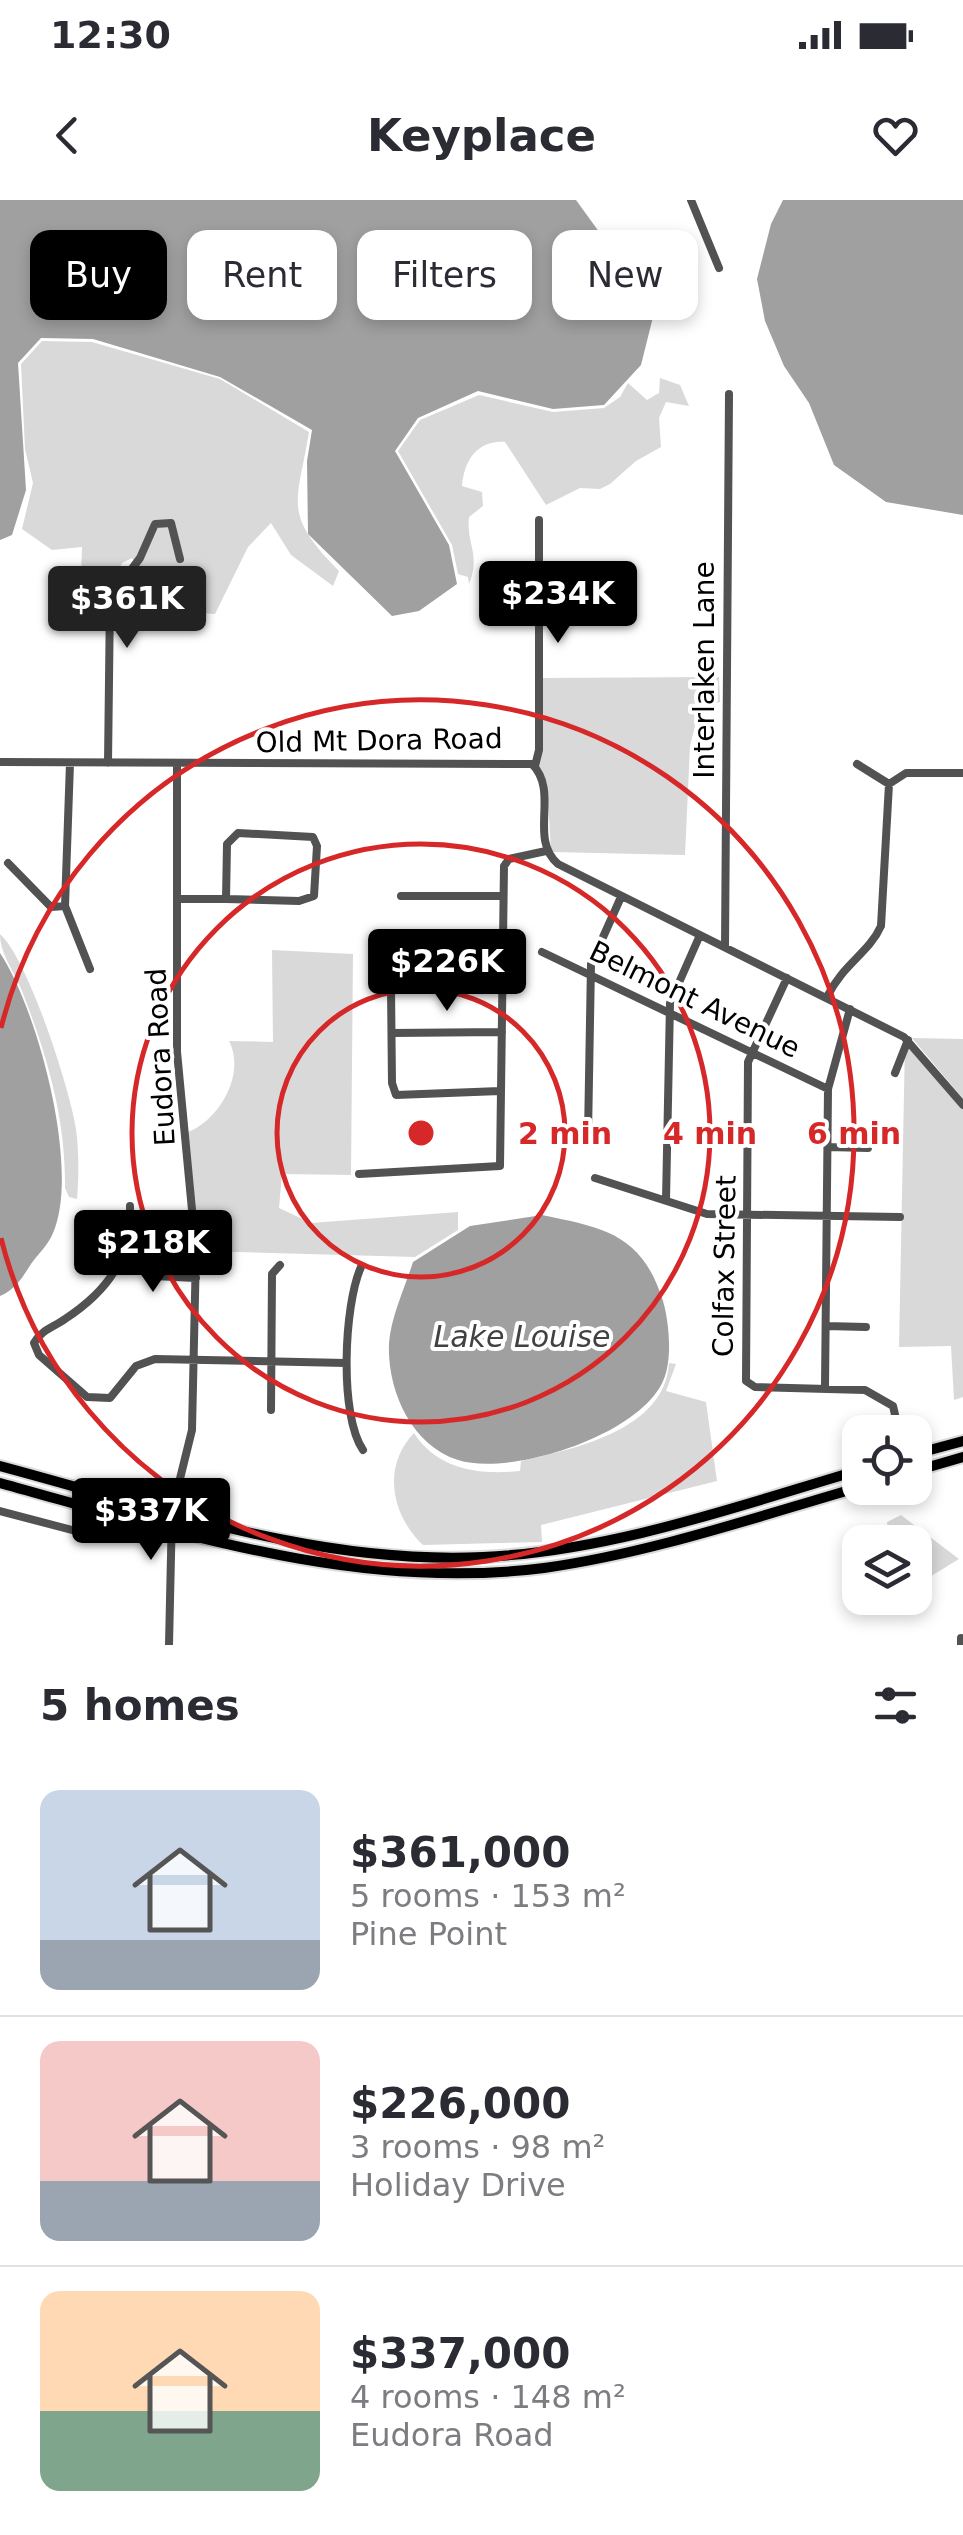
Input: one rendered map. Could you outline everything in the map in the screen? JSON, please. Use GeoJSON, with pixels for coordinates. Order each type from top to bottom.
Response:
{"type":"FeatureCollection","features":[{"type":"Feature","properties":{"kind":"main road"},"geometry":{"type":"LineString","coordinates":[[932,1450],[963,1441]]}},
{"type":"Feature","properties":{"kind":"main road"},"geometry":{"type":"LineString","coordinates":[[932,1466],[963,1457]]}},
{"type":"Feature","properties":{"kind":"main road"},"geometry":{"type":"LineString","coordinates":[[0,1466],[265,1536],[359,1553],[450,1558],[540,1552],[629,1536],[842,1475]]}},
{"type":"Feature","properties":{"kind":"main road"},"geometry":{"type":"LineString","coordinates":[[0,1483],[261,1553],[352,1569],[450,1574],[540,1568],[631,1552],[842,1492]]}},
{"type":"Feature","properties":{"kind":"main road"},"geometry":{"type":"LineString","coordinates":[[540,1552],[540,1568]]}},
{"type":"Feature","properties":{"kind":"street"},"geometry":{"type":"LineString","coordinates":[[691,200],[719,268]]}},
{"type":"Feature","properties":{"kind":"street","name":"Interlaken Lane"},"geometry":{"type":"LineString","coordinates":[[725,947],[729,394]]}},
{"type":"Feature","properties":{"kind":"street"},"geometry":{"type":"LineString","coordinates":[[535,766],[539,520]]}},
{"type":"Feature","properties":{"kind":"street"},"geometry":{"type":"LineString","coordinates":[[108,763],[110,598],[140,558],[154,524],[171,523],[180,559]]}},
{"type":"Feature","properties":{"kind":"street","name":"Old Mt Dora Road"},"geometry":{"type":"LineString","coordinates":[[0,762],[512,760],[535,766],[544,783],[546,851]]}},
{"type":"Feature","properties":{"kind":"street"},"geometry":{"type":"LineString","coordinates":[[70,763],[65,906],[90,970]]}},
{"type":"Feature","properties":{"kind":"street","name":"Eudora Road"},"geometry":{"type":"LineString","coordinates":[[168,1645],[170,1529],[192,1430],[196,1278],[195,1225],[176,1052],[178,763]]}},
{"type":"Feature","properties":{"kind":"street"},"geometry":{"type":"LineString","coordinates":[[857,764],[888,784]]}},
{"type":"Feature","properties":{"kind":"street"},"geometry":{"type":"LineString","coordinates":[[888,784],[906,773],[963,773]]}},
{"type":"Feature","properties":{"kind":"street"},"geometry":{"type":"LineString","coordinates":[[827,998],[842,970],[874,940],[881,926],[888,784]]}},
{"type":"Feature","properties":{"kind":"street"},"geometry":{"type":"LineString","coordinates":[[177,899],[299,901],[314,896],[317,846],[313,836],[233,834],[227,844],[226,899]]}},
{"type":"Feature","properties":{"kind":"street"},"geometry":{"type":"LineString","coordinates":[[359,1174],[500,1166],[502,896],[507,860],[546,851],[569,872],[908,1040],[963,1105]]}},
{"type":"Feature","properties":{"kind":"street"},"geometry":{"type":"LineString","coordinates":[[8,863],[50,907],[65,906]]}},
{"type":"Feature","properties":{"kind":"street"},"geometry":{"type":"LineString","coordinates":[[401,896],[502,896]]}},
{"type":"Feature","properties":{"kind":"street"},"geometry":{"type":"LineString","coordinates":[[588,1134],[590,973],[597,945],[621,897]]}},
{"type":"Feature","properties":{"kind":"street"},"geometry":{"type":"LineString","coordinates":[[666,1200],[670,1003],[700,935]]}},
{"type":"Feature","properties":{"kind":"street","name":"Belmont Avenue"},"geometry":{"type":"LineString","coordinates":[[542,952],[828,1089]]}},
{"type":"Feature","properties":{"kind":"street"},"geometry":{"type":"LineString","coordinates":[[500,1091],[396,1095],[392,1082],[393,976],[398,971],[503,970]]}},
{"type":"Feature","properties":{"kind":"street","name":"Colfax Street"},"geometry":{"type":"LineString","coordinates":[[787,978],[751,1050],[747,1382],[755,1387],[825,1388]]}},
{"type":"Feature","properties":{"kind":"street"},"geometry":{"type":"LineString","coordinates":[[850,1009],[828,1089],[825,1388],[878,1394],[893,1406],[895,1415]]}},
{"type":"Feature","properties":{"kind":"street"},"geometry":{"type":"LineString","coordinates":[[392,1032],[502,1032]]}},
{"type":"Feature","properties":{"kind":"street"},"geometry":{"type":"LineString","coordinates":[[895,1072],[908,1040]]}},
{"type":"Feature","properties":{"kind":"street"},"geometry":{"type":"LineString","coordinates":[[828,1147],[868,1148]]}},
{"type":"Feature","properties":{"kind":"street"},"geometry":{"type":"LineString","coordinates":[[595,1178],[707,1214],[900,1218]]}},
{"type":"Feature","properties":{"kind":"street"},"geometry":{"type":"LineString","coordinates":[[130,1206],[124,1260],[77,1310],[39,1335],[36,1351],[87,1397],[98,1400],[114,1395],[141,1364],[346,1364]]}},
{"type":"Feature","properties":{"kind":"street"},"geometry":{"type":"LineString","coordinates":[[124,1260],[154,1276],[196,1278]]}},
{"type":"Feature","properties":{"kind":"street"},"geometry":{"type":"LineString","coordinates":[[271,1410],[272,1274],[280,1265]]}},
{"type":"Feature","properties":{"kind":"street"},"geometry":{"type":"LineString","coordinates":[[360,1268],[346,1364],[356,1438],[363,1450]]}},
{"type":"Feature","properties":{"kind":"street"},"geometry":{"type":"LineString","coordinates":[[826,1326],[866,1327]]}},
{"type":"Feature","properties":{"kind":"street"},"geometry":{"type":"LineString","coordinates":[[0,1511],[88,1534]]}},
{"type":"Feature","properties":{"kind":"shaded area"},"geometry":{"type":"Polygon","coordinates":[[[42,341],[92,342],[220,379],[309,432],[298,507],[309,535],[339,571],[333,586],[291,555],[271,523],[248,547],[215,614],[189,612],[184,578],[169,571],[141,569],[132,558],[122,563],[105,599],[95,601],[81,574],[82,547],[52,550],[22,529],[33,483],[25,449],[21,364],[42,341]]]}},
{"type":"Feature","properties":{"kind":"shaded area"},"geometry":{"type":"Polygon","coordinates":[[[660,378],[680,385],[689,406],[666,402],[659,418],[661,447],[600,489],[580,488],[546,505],[505,442],[480,448],[469,461],[462,486],[482,492],[483,506],[469,517],[474,565],[469,584],[468,577],[458,574],[452,545],[398,451],[420,420],[479,395],[553,412],[604,408],[620,397],[628,383],[647,400],[659,393],[660,378]]]}},
{"type":"Feature","properties":{"kind":"shaded area"},"geometry":{"type":"Polygon","coordinates":[[[719,677],[720,702],[699,710],[690,746],[685,855],[551,852],[547,782],[537,764],[536,678],[719,677]]]}},
{"type":"Feature","properties":{"kind":"shaded area"},"geometry":{"type":"Polygon","coordinates":[[[0,934],[35,996],[66,1085],[77,1137],[77,1199],[69,1197],[65,1188],[62,1137],[47,1063],[22,991],[2,949],[0,934]]]}},
{"type":"Feature","properties":{"kind":"shaded area"},"geometry":{"type":"Polygon","coordinates":[[[272,950],[353,954],[351,1175],[282,1174],[279,1208],[311,1223],[458,1212],[458,1230],[415,1257],[199,1251],[188,1132],[210,1117],[227,1094],[234,1067],[229,1041],[273,1042],[272,950]]]}},
{"type":"Feature","properties":{"kind":"shaded area"},"geometry":{"type":"Polygon","coordinates":[[[912,1038],[963,1039],[963,1099],[912,1038]]]}},
{"type":"Feature","properties":{"kind":"shaded area"},"geometry":{"type":"Polygon","coordinates":[[[905,1042],[963,1110],[963,1397],[954,1400],[951,1346],[899,1347],[905,1042]]]}},
{"type":"Feature","properties":{"kind":"shaded area"},"geometry":{"type":"Polygon","coordinates":[[[669,1363],[676,1364],[666,1391],[706,1402],[717,1481],[541,1525],[542,1542],[423,1545],[412,1533],[398,1505],[394,1475],[397,1460],[414,1433],[447,1462],[490,1472],[520,1471],[521,1461],[589,1443],[634,1421],[664,1386],[669,1363]]]}},
{"type":"Feature","properties":{"kind":"shaded area"},"geometry":{"type":"Polygon","coordinates":[[[901,1515],[914,1525],[887,1525],[901,1515]]]}},
{"type":"Feature","properties":{"kind":"shaded area"},"geometry":{"type":"Polygon","coordinates":[[[932,1539],[959,1559],[932,1576],[932,1539]]]}},
{"type":"Feature","properties":{"kind":"water"},"geometry":{"type":"Polygon","coordinates":[[[0,200],[576,200],[598,230],[552,230],[552,320],[652,320],[641,365],[604,405],[553,409],[478,391],[418,418],[395,451],[449,545],[457,584],[419,611],[392,616],[308,534],[307,461],[312,430],[220,377],[93,339],[41,338],[18,363],[26,490],[12,535],[0,540],[0,200]]]}},
{"type":"Feature","properties":{"kind":"water"},"geometry":{"type":"Polygon","coordinates":[[[783,200],[963,200],[963,515],[886,502],[834,465],[809,403],[784,366],[765,321],[757,279],[771,224],[783,200]]]}},
{"type":"Feature","properties":{"kind":"water"},"geometry":{"type":"Polygon","coordinates":[[[0,953],[28,1011],[40,1049],[51,1090],[62,1170],[60,1205],[51,1237],[18,1283],[0,1296],[0,953]]]}},
{"type":"Feature","properties":{"kind":"water","name":"Lake Louise"},"geometry":{"type":"Polygon","coordinates":[[[542,1215],[602,1230],[632,1248],[644,1261],[667,1318],[669,1349],[665,1376],[653,1397],[632,1416],[574,1446],[510,1462],[481,1464],[458,1460],[427,1442],[405,1414],[398,1397],[389,1343],[399,1302],[413,1262],[470,1226],[542,1215]]]}}]}
